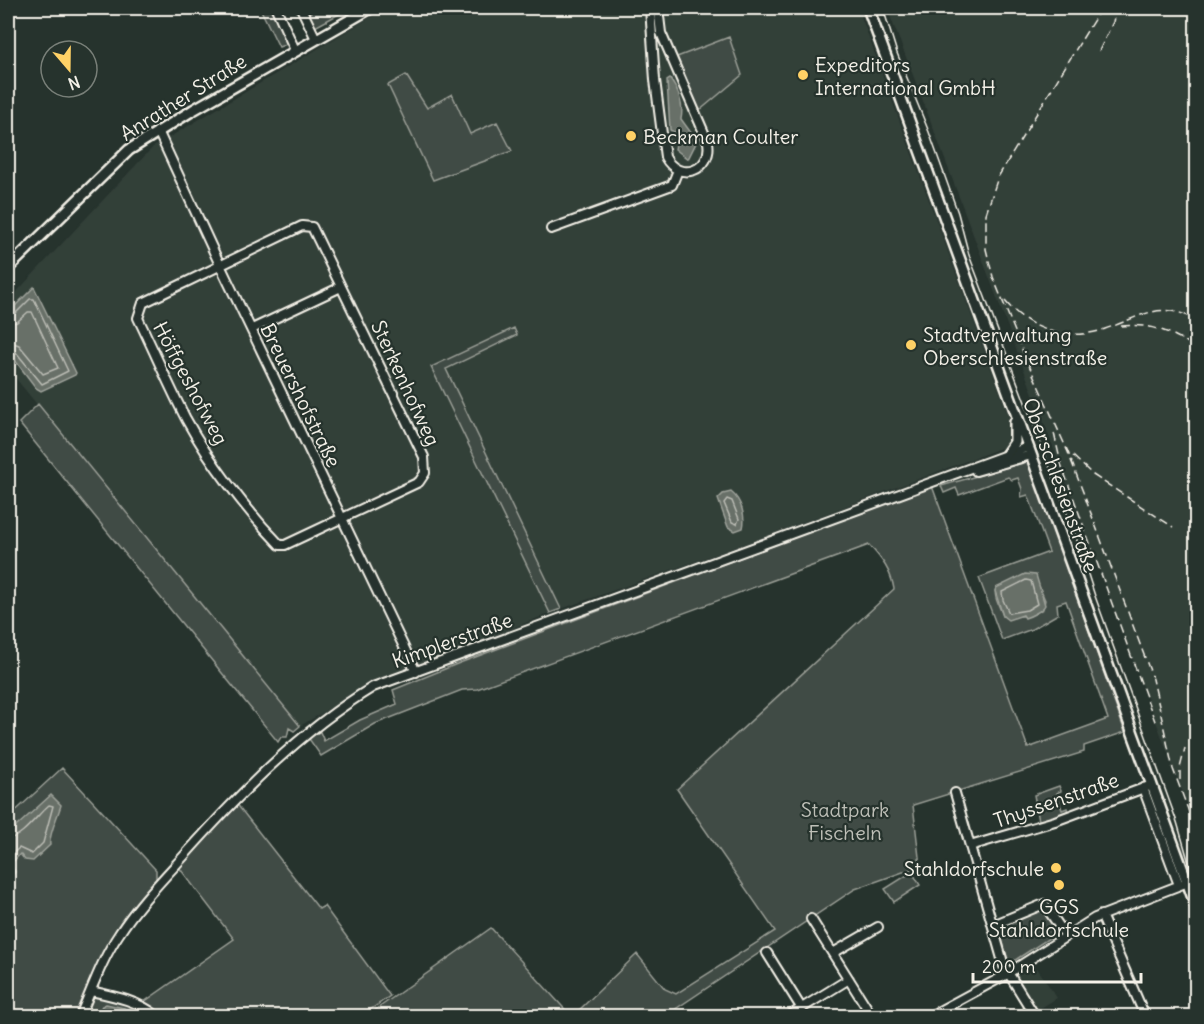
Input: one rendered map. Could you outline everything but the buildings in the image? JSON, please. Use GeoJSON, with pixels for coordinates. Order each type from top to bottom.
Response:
{"type":"FeatureCollection","features":[{"type":"Feature","properties":{"kind":"main road","name":"Anrather Straße"},"geometry":{"type":"LineString","coordinates":[[8,268],[122,157],[158,131],[371,8]]}},
{"type":"Feature","properties":{"kind":"main road","name":"Oberschlesienstraße"},"geometry":{"type":"LineString","coordinates":[[868,8],[1014,408],[1147,787],[1184,884],[1197,906]]}},
{"type":"Feature","properties":{"kind":"main road"},"geometry":{"type":"LineString","coordinates":[[1006,455],[1016,437],[1014,408]]}},
{"type":"Feature","properties":{"kind":"street"},"geometry":{"type":"LineString","coordinates":[[276,8],[295,50]]}},
{"type":"Feature","properties":{"kind":"street"},"geometry":{"type":"LineString","coordinates":[[301,8],[316,39]]}},
{"type":"Feature","properties":{"kind":"street"},"geometry":{"type":"LineString","coordinates":[[650,8],[663,146],[668,163],[686,172],[698,169],[706,161],[709,149],[704,132],[661,33],[658,8]]}},
{"type":"Feature","properties":{"kind":"street","name":"Breuershofstraße"},"geometry":{"type":"LineString","coordinates":[[158,131],[220,266],[416,672]]}},
{"type":"Feature","properties":{"kind":"street"},"geometry":{"type":"LineString","coordinates":[[551,229],[672,185],[678,170]]}},
{"type":"Feature","properties":{"kind":"street","name":"Sterkenhofweg"},"geometry":{"type":"LineString","coordinates":[[220,266],[302,226],[312,227],[424,457],[424,473],[419,482],[342,518]]}},
{"type":"Feature","properties":{"kind":"street","name":"Höffgeshofweg"},"geometry":{"type":"LineString","coordinates":[[220,266],[143,303],[138,318],[177,400],[203,447],[279,545],[285,545],[342,518]]}},
{"type":"Feature","properties":{"kind":"street"},"geometry":{"type":"LineString","coordinates":[[252,329],[341,287]]}},
{"type":"Feature","properties":{"kind":"street","name":"Kimplerstraße"},"geometry":{"type":"LineString","coordinates":[[80,1017],[110,949],[128,920],[228,807],[283,753],[338,710],[373,687],[936,480],[1006,455],[1029,451]]}},
{"type":"Feature","properties":{"kind":"street","name":"Kimplerstraße"},"geometry":{"type":"LineString","coordinates":[[936,480],[959,477],[1029,451]]}},
{"type":"Feature","properties":{"kind":"street","name":"Thyssenstraße"},"geometry":{"type":"LineString","coordinates":[[970,846],[1055,821],[1147,787]]}},
{"type":"Feature","properties":{"kind":"street"},"geometry":{"type":"LineString","coordinates":[[955,793],[1004,966],[1035,1017]]}},
{"type":"Feature","properties":{"kind":"street"},"geometry":{"type":"LineString","coordinates":[[930,1017],[1008,973],[1101,915],[1184,884]]}},
{"type":"Feature","properties":{"kind":"street"},"geometry":{"type":"LineString","coordinates":[[993,925],[1044,904],[1066,936]]}},
{"type":"Feature","properties":{"kind":"street"},"geometry":{"type":"LineString","coordinates":[[1101,915],[1145,1017]]}},
{"type":"Feature","properties":{"kind":"street"},"geometry":{"type":"LineString","coordinates":[[812,919],[872,1017]]}},
{"type":"Feature","properties":{"kind":"street"},"geometry":{"type":"LineString","coordinates":[[832,953],[878,927]]}},
{"type":"Feature","properties":{"kind":"street"},"geometry":{"type":"LineString","coordinates":[[767,953],[802,1009]]}},
{"type":"Feature","properties":{"kind":"street"},"geometry":{"type":"LineString","coordinates":[[789,1017],[849,979]]}},
{"type":"Feature","properties":{"kind":"street"},"geometry":{"type":"LineString","coordinates":[[91,991],[121,998],[150,1010],[157,1017]]}},
{"type":"Feature","properties":{"kind":"shaded area"},"geometry":{"type":"Polygon","coordinates":[[[386,8],[858,8],[1012,425],[1009,445],[759,539],[561,609],[446,369],[506,331],[431,367],[550,613],[361,690],[300,726],[8,369],[8,301],[153,147],[386,8]],[[405,75],[388,85],[433,179],[512,151],[497,122],[470,134],[452,94],[427,108],[405,75]]]}},
{"type":"Feature","properties":{"kind":"shaded area"},"geometry":{"type":"Polygon","coordinates":[[[887,8],[1196,8],[1196,828],[923,101],[887,8]]]}},
{"type":"Feature","properties":{"kind":"shaded area"},"geometry":{"type":"Polygon","coordinates":[[[1031,967],[1034,971],[1037,968],[1057,998],[1036,1011],[1016,979],[1016,976],[1031,967]]]}},
{"type":"Feature","properties":{"kind":"green space"},"geometry":{"type":"Polygon","coordinates":[[[260,8],[273,8],[289,43],[279,47],[260,8]]]}},
{"type":"Feature","properties":{"kind":"green space"},"geometry":{"type":"Polygon","coordinates":[[[318,8],[350,8],[315,27],[307,14],[318,8]]]}},
{"type":"Feature","properties":{"kind":"green space"},"geometry":{"type":"Polygon","coordinates":[[[729,37],[742,75],[699,111],[677,57],[729,37]]]}},
{"type":"Feature","properties":{"kind":"green space"},"geometry":{"type":"Polygon","coordinates":[[[406,75],[427,108],[452,94],[470,134],[497,122],[512,151],[433,180],[388,85],[406,75]]]}},
{"type":"Feature","properties":{"kind":"green space"},"geometry":{"type":"Polygon","coordinates":[[[514,328],[517,335],[446,369],[561,609],[550,613],[431,367],[514,328]]]}},
{"type":"Feature","properties":{"kind":"green space"},"geometry":{"type":"Polygon","coordinates":[[[38,404],[300,726],[294,731],[289,728],[287,737],[281,737],[278,742],[19,423],[38,404]]]}},
{"type":"Feature","properties":{"kind":"green space","name":"Stadtpark Fischeln"},"geometry":{"type":"Polygon","coordinates":[[[1027,462],[1030,466],[1125,732],[1084,746],[1084,752],[913,805],[920,866],[855,889],[665,1016],[573,1016],[637,954],[665,989],[676,994],[775,931],[677,789],[894,589],[891,576],[869,545],[477,689],[462,690],[375,724],[321,756],[307,736],[320,732],[324,741],[360,720],[397,704],[393,690],[457,664],[932,486],[1028,748],[1108,719],[1066,601],[1057,604],[1058,614],[1032,629],[1002,640],[979,578],[1049,552],[1028,495],[1021,497],[1022,489],[1018,478],[1012,480],[1008,477],[959,495],[956,488],[944,493],[941,486],[1027,462]],[[1036,579],[996,588],[995,591],[1003,616],[1029,616],[1043,609],[1045,600],[1036,579]]]}},
{"type":"Feature","properties":{"kind":"green space"},"geometry":{"type":"Polygon","coordinates":[[[62,768],[156,870],[156,884],[126,920],[78,1016],[8,1016],[8,818],[62,768]]]}},
{"type":"Feature","properties":{"kind":"green space"},"geometry":{"type":"Polygon","coordinates":[[[1059,786],[1061,791],[1057,793],[1062,810],[1067,808],[1068,812],[1039,821],[1034,795],[1059,786]]]}},
{"type":"Feature","properties":{"kind":"green space"},"geometry":{"type":"Polygon","coordinates":[[[236,803],[319,909],[324,906],[390,996],[361,1016],[160,1016],[143,1005],[144,1002],[234,939],[178,866],[236,803]]]}},
{"type":"Feature","properties":{"kind":"green space"},"geometry":{"type":"Polygon","coordinates":[[[912,872],[920,885],[894,902],[885,889],[912,872]]]}},
{"type":"Feature","properties":{"kind":"green space"},"geometry":{"type":"Polygon","coordinates":[[[1042,906],[1060,931],[1009,964],[998,925],[1042,906]]]}},
{"type":"Feature","properties":{"kind":"green space"},"geometry":{"type":"Polygon","coordinates":[[[491,928],[571,1016],[367,1016],[491,928]]]}},
{"type":"Feature","properties":{"kind":"green space"},"geometry":{"type":"Polygon","coordinates":[[[109,996],[156,1016],[137,1016],[102,1006],[96,1016],[84,1016],[92,997],[109,996]]]}},
{"type":"Feature","properties":{"kind":"water"},"geometry":{"type":"Polygon","coordinates":[[[670,79],[680,98],[681,119],[697,141],[688,159],[675,149],[678,134],[670,130],[667,81],[670,79]]]}},
{"type":"Feature","properties":{"kind":"water"},"geometry":{"type":"Polygon","coordinates":[[[34,287],[76,373],[41,391],[36,388],[8,351],[8,313],[34,287]]]}},
{"type":"Feature","properties":{"kind":"water"},"geometry":{"type":"Polygon","coordinates":[[[731,492],[742,508],[744,518],[743,528],[735,531],[728,527],[718,499],[723,494],[731,492]]]}},
{"type":"Feature","properties":{"kind":"water"},"geometry":{"type":"Polygon","coordinates":[[[1025,574],[1036,575],[1045,605],[1025,618],[1023,615],[1008,620],[1003,616],[996,588],[1025,574]]]}},
{"type":"Feature","properties":{"kind":"water"},"geometry":{"type":"Polygon","coordinates":[[[51,795],[61,805],[50,845],[33,861],[25,860],[20,854],[11,864],[15,872],[8,883],[8,834],[51,795]]]}},
{"type":"Feature","properties":{"kind":"water"},"geometry":{"type":"Polygon","coordinates":[[[106,1004],[124,1008],[137,1016],[96,1016],[106,1004]]]}},
{"type":"Feature","properties":{"kind":"tram line"},"geometry":{"type":"LineString","coordinates":[[883,8],[897,53],[958,213],[969,255],[1074,531],[1095,596],[1177,822],[1196,887]]}},
{"type":"Feature","properties":{"kind":"railway"},"geometry":{"type":"LineString","coordinates":[[1101,8],[998,177],[986,214],[986,249],[993,277],[1024,354],[1068,452],[1153,679],[1173,769],[1196,831]]}},
{"type":"Feature","properties":{"kind":"railway"},"geometry":{"type":"LineString","coordinates":[[1099,51],[1113,22],[1116,8]]}},
{"type":"Feature","properties":{"kind":"railway"},"geometry":{"type":"LineString","coordinates":[[1005,301],[1026,320],[1050,331],[1064,334],[1091,333],[1149,312],[1171,311],[1196,320]]}},
{"type":"Feature","properties":{"kind":"railway"},"geometry":{"type":"LineString","coordinates":[[1121,326],[1152,327],[1178,337],[1196,348]]}},
{"type":"Feature","properties":{"kind":"railway"},"geometry":{"type":"LineString","coordinates":[[1054,433],[1061,464],[1156,724]]}},
{"type":"Feature","properties":{"kind":"railway"},"geometry":{"type":"LineString","coordinates":[[1073,456],[1093,475],[1173,527]]}},
{"type":"Feature","properties":{"kind":"railway"},"geometry":{"type":"LineString","coordinates":[[1180,780],[1180,768],[1185,748]]}},
{"type":"Feature","properties":{"kind":"place","name":"Expeditors International GmbH"},"geometry":{"type":"Point","coordinates":[803,75]}},
{"type":"Feature","properties":{"kind":"place","name":"Beckman Coulter"},"geometry":{"type":"Point","coordinates":[631,136]}},
{"type":"Feature","properties":{"kind":"place","name":"Stadtverwaltung Oberschlesienstraße"},"geometry":{"type":"Point","coordinates":[911,345]}},
{"type":"Feature","properties":{"kind":"place","name":"Stahldorfschule"},"geometry":{"type":"Point","coordinates":[1056,868]}},
{"type":"Feature","properties":{"kind":"place","name":"GGS Stahldorfschule"},"geometry":{"type":"Point","coordinates":[1059,885]}}]}
